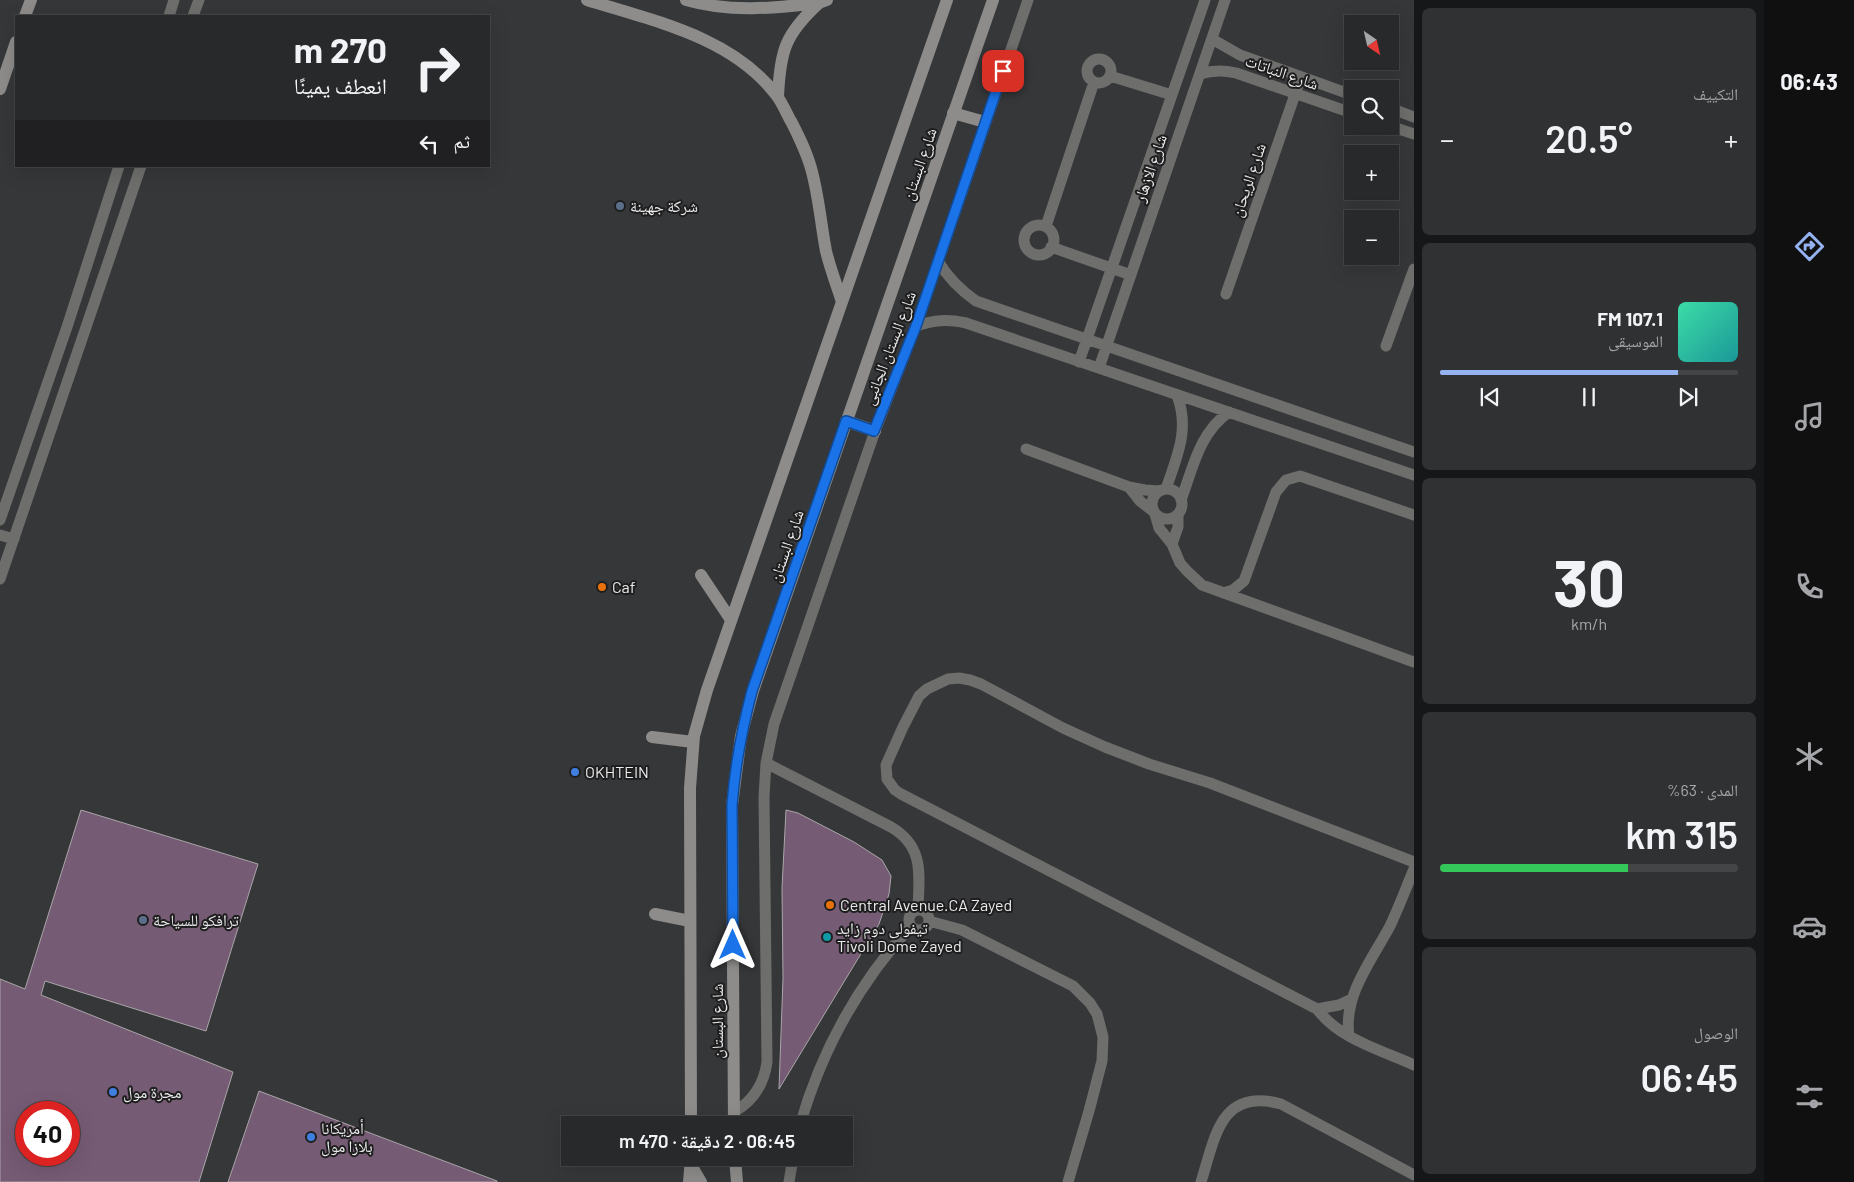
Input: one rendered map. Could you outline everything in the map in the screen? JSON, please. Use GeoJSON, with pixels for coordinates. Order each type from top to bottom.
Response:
{"type":"FeatureCollection","features":[{"type":"Feature","properties":{"kind":"street"},"geometry":{"type":"LineString","coordinates":[[25,15],[31,0]]}},
{"type":"Feature","properties":{"kind":"street"},"geometry":{"type":"LineString","coordinates":[[169,15],[174,0]]}},
{"type":"Feature","properties":{"kind":"street"},"geometry":{"type":"LineString","coordinates":[[193,15],[199,0]]}},
{"type":"Feature","properties":{"kind":"street"},"geometry":{"type":"LineString","coordinates":[[587,0],[668,25],[710,41],[732,54],[753,71],[778,96],[800,139],[812,171],[822,218],[826,252],[842,302]]}},
{"type":"Feature","properties":{"kind":"street"},"geometry":{"type":"LineString","coordinates":[[686,0],[704,5],[738,9],[773,8],[823,1]]}},
{"type":"Feature","properties":{"kind":"street","name":"شارع البستان"},"geometry":{"type":"LineString","coordinates":[[691,1116],[690,788],[693,742],[702,704],[947,0]]}},
{"type":"Feature","properties":{"kind":"street","name":"شارع البستان"},"geometry":{"type":"LineString","coordinates":[[734,1116],[732,805],[740,736],[752,691],[993,0]]}},
{"type":"Feature","properties":{"kind":"street","name":"شارع البستان الجانبى"},"geometry":{"type":"LineString","coordinates":[[734,1112],[747,1102],[759,1088],[767,1062],[764,798],[769,743],[779,704],[874,431],[916,326],[1028,0]]}},
{"type":"Feature","properties":{"kind":"street","name":"شارع الازهار"},"geometry":{"type":"LineString","coordinates":[[1079,362],[1205,0]]}},
{"type":"Feature","properties":{"kind":"street","name":"شارع الازهار"},"geometry":{"type":"LineString","coordinates":[[1099,368],[1225,0]]}},
{"type":"Feature","properties":{"kind":"street"},"geometry":{"type":"LineString","coordinates":[[778,96],[779,70],[788,40],[801,19],[823,1]]}},
{"type":"Feature","properties":{"kind":"street","name":"شارع النباتات"},"geometry":{"type":"LineString","coordinates":[[1212,39],[1235,53],[1344,92]]}},
{"type":"Feature","properties":{"kind":"street"},"geometry":{"type":"LineString","coordinates":[[0,89],[15,45]]}},
{"type":"Feature","properties":{"kind":"street"},"geometry":{"type":"LineString","coordinates":[[1101,58],[1108,62],[1111,68],[1110,76],[1106,81],[1094,82],[1088,78],[1086,71],[1088,64],[1094,59],[1101,58]]}},
{"type":"Feature","properties":{"kind":"street","name":"شارع النباتات"},"geometry":{"type":"LineString","coordinates":[[1200,74],[1224,70],[1344,110]]}},
{"type":"Feature","properties":{"kind":"street"},"geometry":{"type":"LineString","coordinates":[[1110,76],[1172,95]]}},
{"type":"Feature","properties":{"kind":"street","name":"شارع الريحان"},"geometry":{"type":"LineString","coordinates":[[1226,294],[1301,77]]}},
{"type":"Feature","properties":{"kind":"street"},"geometry":{"type":"LineString","coordinates":[[1046,226],[1094,82]]}},
{"type":"Feature","properties":{"kind":"street"},"geometry":{"type":"LineString","coordinates":[[1399,111],[1414,116]]}},
{"type":"Feature","properties":{"kind":"street"},"geometry":{"type":"LineString","coordinates":[[953,113],[985,122]]}},
{"type":"Feature","properties":{"kind":"street"},"geometry":{"type":"LineString","coordinates":[[1399,129],[1414,134]]}},
{"type":"Feature","properties":{"kind":"street"},"geometry":{"type":"LineString","coordinates":[[0,520],[119,167]]}},
{"type":"Feature","properties":{"kind":"street"},"geometry":{"type":"LineString","coordinates":[[0,579],[141,167]]}},
{"type":"Feature","properties":{"kind":"street"},"geometry":{"type":"LineString","coordinates":[[1038,225],[1046,226],[1052,232],[1054,240],[1051,248],[1046,253],[1038,255],[1031,252],[1026,247],[1024,240],[1026,232],[1031,227],[1038,225]]}},
{"type":"Feature","properties":{"kind":"street"},"geometry":{"type":"LineString","coordinates":[[1051,248],[1131,275]]}},
{"type":"Feature","properties":{"kind":"street"},"geometry":{"type":"LineString","coordinates":[[938,261],[954,283],[976,301],[1414,452]]}},
{"type":"Feature","properties":{"kind":"street"},"geometry":{"type":"LineString","coordinates":[[1386,346],[1414,270]]}},
{"type":"Feature","properties":{"kind":"street"},"geometry":{"type":"LineString","coordinates":[[75,301],[94,308]]}},
{"type":"Feature","properties":{"kind":"street"},"geometry":{"type":"LineString","coordinates":[[916,326],[932,321],[949,320],[958,322],[1414,475]]}},
{"type":"Feature","properties":{"kind":"street"},"geometry":{"type":"LineString","coordinates":[[66,327],[85,334]]}},
{"type":"Feature","properties":{"kind":"street"},"geometry":{"type":"LineString","coordinates":[[1177,395],[1182,411],[1183,436],[1163,490],[1155,494],[1152,506],[1163,534],[1172,544],[1180,563],[1194,579],[1202,585],[1223,593],[1414,662]]}},
{"type":"Feature","properties":{"kind":"street"},"geometry":{"type":"LineString","coordinates":[[1129,488],[1140,501],[1160,518],[1169,519],[1178,514],[1181,510],[1181,500],[1202,442],[1216,422],[1229,412]]}},
{"type":"Feature","properties":{"kind":"street"},"geometry":{"type":"LineString","coordinates":[[846,421],[874,431]]}},
{"type":"Feature","properties":{"kind":"street"},"geometry":{"type":"LineString","coordinates":[[1026,449],[1129,488],[1176,492],[1181,500]]}},
{"type":"Feature","properties":{"kind":"street"},"geometry":{"type":"LineString","coordinates":[[1223,593],[1233,590],[1244,580],[1276,492],[1286,480],[1293,477],[1300,476],[1414,515]]}},
{"type":"Feature","properties":{"kind":"street"},"geometry":{"type":"LineString","coordinates":[[6,505],[23,512]]}},
{"type":"Feature","properties":{"kind":"street"},"geometry":{"type":"LineString","coordinates":[[1172,544],[1178,526],[1178,514]]}},
{"type":"Feature","properties":{"kind":"street"},"geometry":{"type":"LineString","coordinates":[[0,535],[14,539]]}},
{"type":"Feature","properties":{"kind":"street"},"geometry":{"type":"LineString","coordinates":[[701,575],[731,620]]}},
{"type":"Feature","properties":{"kind":"street"},"geometry":{"type":"LineString","coordinates":[[1244,580],[1255,604]]}},
{"type":"Feature","properties":{"kind":"street"},"geometry":{"type":"LineString","coordinates":[[1414,862],[1210,783],[1149,764],[1105,747],[1063,728],[970,680],[948,679],[937,683],[919,696],[886,765],[887,779],[895,790],[1318,1009],[1328,1022],[1350,1036],[1414,1065]]}},
{"type":"Feature","properties":{"kind":"street"},"geometry":{"type":"LineString","coordinates":[[652,737],[693,742]]}},
{"type":"Feature","properties":{"kind":"street"},"geometry":{"type":"LineString","coordinates":[[766,763],[890,828],[906,839],[917,856],[919,866],[918,909]]}},
{"type":"Feature","properties":{"kind":"street"},"geometry":{"type":"LineString","coordinates":[[1350,1036],[1348,1021],[1352,999],[1390,924],[1414,869]]}},
{"type":"Feature","properties":{"kind":"street"},"geometry":{"type":"LineString","coordinates":[[911,926],[909,917],[918,909],[927,912],[930,921]]}},
{"type":"Feature","properties":{"kind":"street"},"geometry":{"type":"LineString","coordinates":[[655,914],[690,921]]}},
{"type":"Feature","properties":{"kind":"street"},"geometry":{"type":"LineString","coordinates":[[911,926],[920,930],[927,926],[930,921]]}},
{"type":"Feature","properties":{"kind":"street"},"geometry":{"type":"LineString","coordinates":[[930,921],[967,932],[1073,986],[1090,1003],[1096,1014],[1103,1037],[1102,1061],[1068,1182]]}},
{"type":"Feature","properties":{"kind":"street"},"geometry":{"type":"LineString","coordinates":[[803,1116],[815,1078],[844,1016],[878,965],[911,926]]}},
{"type":"Feature","properties":{"kind":"street"},"geometry":{"type":"LineString","coordinates":[[1318,1009],[1338,1005],[1352,999]]}},
{"type":"Feature","properties":{"kind":"street"},"geometry":{"type":"LineString","coordinates":[[1201,1182],[1219,1127],[1227,1114],[1239,1105],[1253,1100],[1267,1100],[1281,1104],[1414,1175]]}},
{"type":"Feature","properties":{"kind":"street"},"geometry":{"type":"LineString","coordinates":[[689,1182],[691,1166]]}},
{"type":"Feature","properties":{"kind":"street"},"geometry":{"type":"LineString","coordinates":[[693,1166],[701,1182]]}},
{"type":"Feature","properties":{"kind":"street"},"geometry":{"type":"LineString","coordinates":[[736,1166],[736,1181]]}},
{"type":"Feature","properties":{"kind":"street"},"geometry":{"type":"LineString","coordinates":[[789,1182],[792,1166]]}},
{"type":"Feature","properties":{"kind":"building"},"geometry":{"type":"Polygon","coordinates":[[[81,810],[258,864],[206,1031],[45,981],[41,995],[233,1072],[199,1182],[0,1182],[0,979],[25,989],[81,810]]]}},
{"type":"Feature","properties":{"kind":"building","name":"تيفولى دوم زايد Tivoli Dome Zayed"},"geometry":{"type":"Polygon","coordinates":[[[786,810],[798,813],[854,842],[882,860],[891,876],[889,894],[879,924],[779,1089],[783,978],[782,888],[786,810]]]}},
{"type":"Feature","properties":{"kind":"building","name":"أمريكانا بلازا مول"},"geometry":{"type":"Polygon","coordinates":[[[259,1091],[497,1181],[497,1182],[228,1182],[259,1091]]]}},
{"type":"Feature","properties":{"kind":"place","name":"شركة جهينة"},"geometry":{"type":"Point","coordinates":[620,206]}},
{"type":"Feature","properties":{"kind":"place","name":"Caf"},"geometry":{"type":"Point","coordinates":[602,587]}},
{"type":"Feature","properties":{"kind":"place","name":"OKHTEIN"},"geometry":{"type":"Point","coordinates":[575,772]}},
{"type":"Feature","properties":{"kind":"place","name":"Central Avenue.CA Zayed"},"geometry":{"type":"Point","coordinates":[830,905]}},
{"type":"Feature","properties":{"kind":"place","name":"ترافكو للسياحة"},"geometry":{"type":"Point","coordinates":[143,920]}},
{"type":"Feature","properties":{"kind":"place","name":"تيفولى دوم زايد Tivoli Dome Zayed"},"geometry":{"type":"Point","coordinates":[827,937]}},
{"type":"Feature","properties":{"kind":"place","name":"مجرة مول"},"geometry":{"type":"Point","coordinates":[113,1092]}},
{"type":"Feature","properties":{"kind":"place","name":"أمريكانا بلازا مول"},"geometry":{"type":"Point","coordinates":[311,1137]}},
{"type":"Feature","properties":{"kind":"route"},"geometry":{"type":"LineString","coordinates":[[733,945],[732,805],[740,736],[752,691],[846,421],[874,431],[906,353],[1003,71]]}}]}
